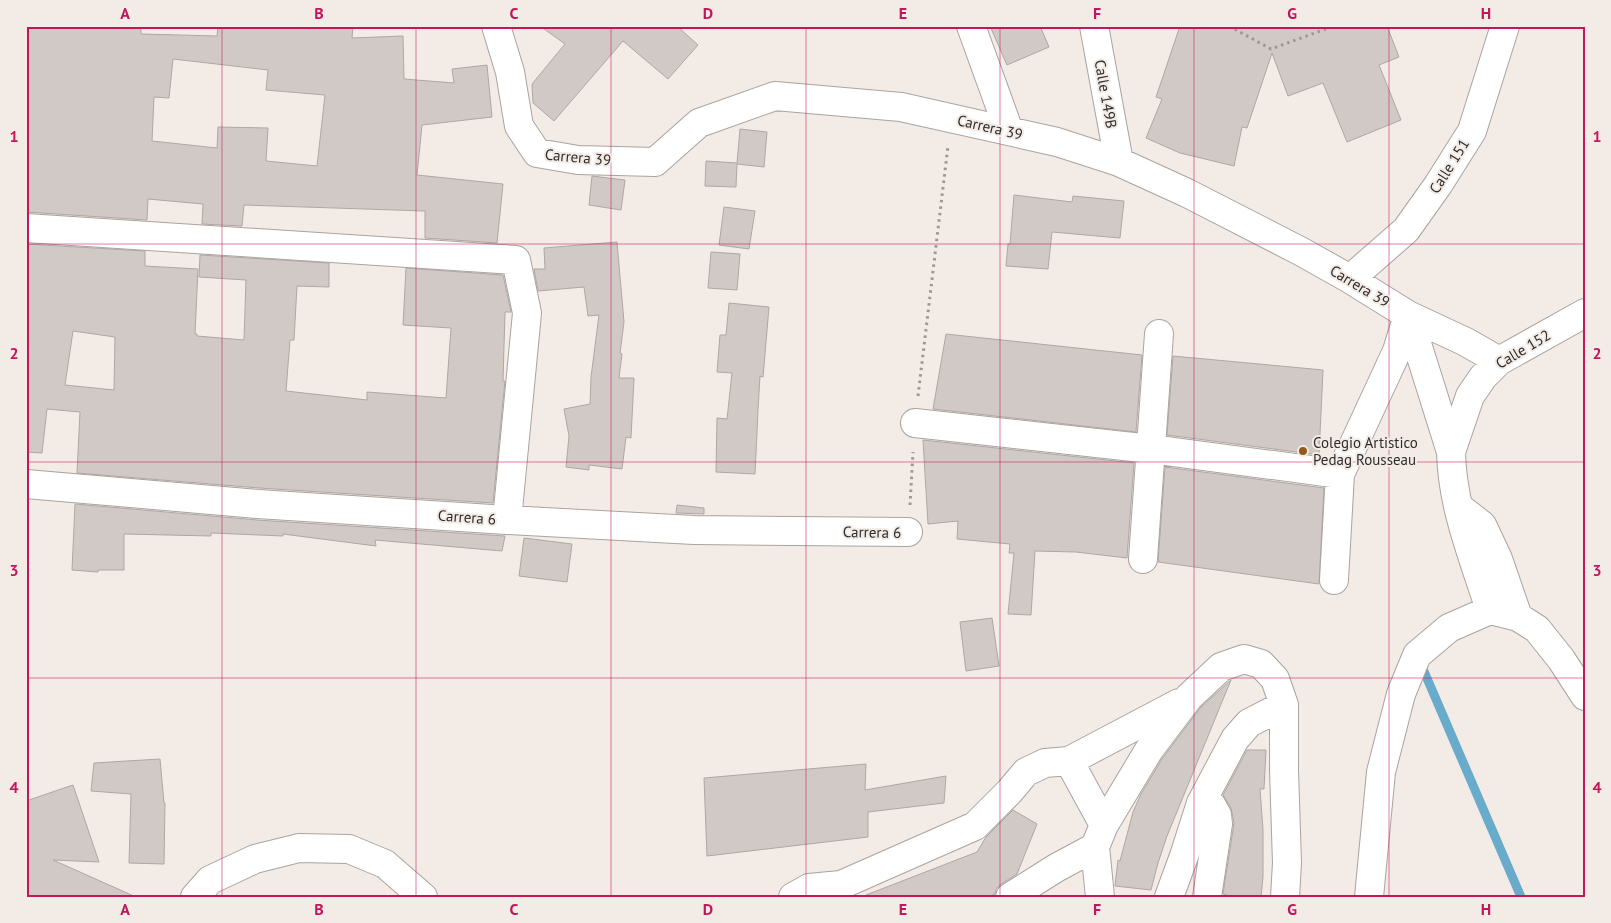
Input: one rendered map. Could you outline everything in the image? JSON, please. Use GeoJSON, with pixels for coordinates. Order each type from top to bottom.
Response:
{"type":"FeatureCollection","features":[{"type":"Feature","properties":{"kind":"street","name":"Carrera 39"},"geometry":{"type":"LineString","coordinates":[[496,26],[510,72],[519,126],[537,153],[578,160],[655,162],[700,122],[775,96],[901,107],[952,118],[1057,142],[1118,162],[1187,193],[1302,252],[1408,315],[1466,342],[1499,361]]}},
{"type":"Feature","properties":{"kind":"street"},"geometry":{"type":"LineString","coordinates":[[971,26],[1009,131]]}},
{"type":"Feature","properties":{"kind":"street","name":"Calle 149B"},"geometry":{"type":"LineString","coordinates":[[1094,26],[1118,162]]}},
{"type":"Feature","properties":{"kind":"street","name":"Calle 151"},"geometry":{"type":"LineString","coordinates":[[1350,279],[1406,230],[1438,185],[1472,131],[1505,26]]}},
{"type":"Feature","properties":{"kind":"street"},"geometry":{"type":"LineString","coordinates":[[26,228],[516,260],[526,313],[507,520]]}},
{"type":"Feature","properties":{"kind":"street","name":"Calle 152"},"geometry":{"type":"LineString","coordinates":[[1451,452],[1470,396],[1483,377],[1499,361],[1585,313]]}},
{"type":"Feature","properties":{"kind":"street"},"geometry":{"type":"LineString","coordinates":[[1408,315],[1451,452],[1451,472],[1457,505],[1490,610]]}},
{"type":"Feature","properties":{"kind":"street"},"geometry":{"type":"LineString","coordinates":[[1334,580],[1340,474],[1397,351],[1408,315]]}},
{"type":"Feature","properties":{"kind":"street"},"geometry":{"type":"LineString","coordinates":[[1143,559],[1158,334]]}},
{"type":"Feature","properties":{"kind":"street"},"geometry":{"type":"LineString","coordinates":[[915,423],[1151,449],[1340,474]]}},
{"type":"Feature","properties":{"kind":"street","name":"Carrera 6"},"geometry":{"type":"LineString","coordinates":[[26,484],[258,504],[507,520],[694,530],[908,532]]}},
{"type":"Feature","properties":{"kind":"street"},"geometry":{"type":"LineString","coordinates":[[1457,505],[1482,526],[1498,560],[1518,617]]}},
{"type":"Feature","properties":{"kind":"street"},"geometry":{"type":"LineString","coordinates":[[1369,897],[1380,772],[1401,694],[1417,655],[1449,628],[1490,610],[1518,617],[1537,629],[1561,659],[1585,696]]}},
{"type":"Feature","properties":{"kind":"street"},"geometry":{"type":"LineString","coordinates":[[1010,897],[1056,868],[1100,836],[1149,750],[1188,697],[1221,667],[1244,659],[1261,664],[1275,679],[1284,705],[1287,864],[1285,897]]}},
{"type":"Feature","properties":{"kind":"street"},"geometry":{"type":"LineString","coordinates":[[793,897],[809,888],[841,885],[975,826],[1026,772],[1046,763],[1069,761],[1188,697]]}},
{"type":"Feature","properties":{"kind":"street"},"geometry":{"type":"LineString","coordinates":[[1169,897],[1201,803],[1235,739],[1249,723],[1284,705]]}},
{"type":"Feature","properties":{"kind":"street"},"geometry":{"type":"LineString","coordinates":[[1069,761],[1100,836],[1100,897]]}},
{"type":"Feature","properties":{"kind":"street"},"geometry":{"type":"LineString","coordinates":[[1201,803],[1212,806],[1217,814],[1218,824],[1207,897]]}},
{"type":"Feature","properties":{"kind":"street"},"geometry":{"type":"LineString","coordinates":[[195,897],[210,880],[255,859],[299,848],[349,848],[385,864],[423,897]]}},
{"type":"Feature","properties":{"kind":"path"},"geometry":{"type":"LineString","coordinates":[[1229,26],[1270,49],[1334,26]]}},
{"type":"Feature","properties":{"kind":"path"},"geometry":{"type":"LineString","coordinates":[[908,532],[915,423],[952,118]]}},
{"type":"Feature","properties":{"kind":"building"},"geometry":{"type":"Polygon","coordinates":[[[26,26],[141,26],[141,34],[217,36],[218,26],[353,26],[352,38],[403,36],[404,79],[454,83],[452,69],[487,65],[492,117],[422,125],[417,175],[503,184],[497,243],[425,238],[425,211],[244,205],[242,226],[202,224],[203,204],[148,199],[147,220],[26,212],[26,26]],[[173,59],[169,98],[154,97],[152,141],[217,148],[218,127],[268,128],[266,161],[317,166],[325,95],[266,90],[268,70],[173,59]]]}},
{"type":"Feature","properties":{"kind":"building"},"geometry":{"type":"Polygon","coordinates":[[[540,26],[677,26],[698,45],[668,79],[623,41],[554,121],[533,103],[532,84],[565,44],[540,26]]]}},
{"type":"Feature","properties":{"kind":"building"},"geometry":{"type":"Polygon","coordinates":[[[990,26],[1040,26],[1049,47],[1007,65],[990,26]]]}},
{"type":"Feature","properties":{"kind":"building"},"geometry":{"type":"Polygon","coordinates":[[[1180,26],[1387,26],[1399,57],[1379,65],[1401,120],[1347,142],[1323,83],[1288,96],[1272,53],[1247,128],[1242,127],[1234,166],[1180,153],[1146,138],[1162,99],[1156,97],[1180,26]]]}},
{"type":"Feature","properties":{"kind":"building"},"geometry":{"type":"Polygon","coordinates":[[[740,129],[767,132],[764,167],[737,164],[736,187],[705,186],[706,161],[737,163],[740,129]]]}},
{"type":"Feature","properties":{"kind":"building"},"geometry":{"type":"Polygon","coordinates":[[[592,176],[625,180],[621,210],[589,205],[592,176]]]}},
{"type":"Feature","properties":{"kind":"building"},"geometry":{"type":"Polygon","coordinates":[[[1014,195],[1072,202],[1073,196],[1124,201],[1120,238],[1052,232],[1048,269],[1006,266],[1008,244],[1010,244],[1014,195]]]}},
{"type":"Feature","properties":{"kind":"building"},"geometry":{"type":"Polygon","coordinates":[[[724,207],[755,211],[749,249],[719,245],[724,207]]]}},
{"type":"Feature","properties":{"kind":"building"},"geometry":{"type":"Polygon","coordinates":[[[617,242],[624,322],[619,378],[634,378],[631,438],[626,437],[622,469],[589,465],[589,470],[566,467],[569,436],[564,409],[590,404],[591,377],[599,315],[588,316],[584,287],[538,291],[534,269],[545,269],[544,248],[617,242]]]}},
{"type":"Feature","properties":{"kind":"building"},"geometry":{"type":"Polygon","coordinates":[[[26,244],[145,251],[145,266],[198,269],[195,334],[197,336],[244,340],[246,280],[199,277],[200,255],[329,263],[329,287],[297,286],[294,340],[290,340],[286,391],[367,400],[367,392],[446,398],[451,328],[403,325],[406,268],[503,275],[511,312],[505,312],[503,381],[505,381],[493,503],[259,488],[77,473],[80,412],[47,409],[42,453],[26,452],[26,244]],[[73,331],[65,385],[114,390],[115,337],[73,331]]]}},
{"type":"Feature","properties":{"kind":"building"},"geometry":{"type":"Polygon","coordinates":[[[711,252],[740,254],[737,290],[708,288],[711,252]]]}},
{"type":"Feature","properties":{"kind":"building"},"geometry":{"type":"Polygon","coordinates":[[[729,303],[769,307],[763,377],[760,376],[755,474],[716,472],[717,418],[727,419],[732,373],[717,372],[720,335],[726,335],[729,303]]]}},
{"type":"Feature","properties":{"kind":"building"},"geometry":{"type":"Polygon","coordinates":[[[946,334],[1142,355],[1136,432],[933,409],[946,334]]]}},
{"type":"Feature","properties":{"kind":"building"},"geometry":{"type":"Polygon","coordinates":[[[1173,356],[1323,370],[1319,455],[1167,435],[1173,356]]]}},
{"type":"Feature","properties":{"kind":"building"},"geometry":{"type":"Polygon","coordinates":[[[923,440],[1134,463],[1127,558],[1076,552],[1035,551],[1031,615],[1008,614],[1014,553],[1009,553],[1010,544],[957,539],[958,521],[928,524],[923,440]]]}},
{"type":"Feature","properties":{"kind":"building"},"geometry":{"type":"Polygon","coordinates":[[[1165,467],[1324,488],[1319,584],[1158,562],[1165,467]]]}},
{"type":"Feature","properties":{"kind":"building"},"geometry":{"type":"Polygon","coordinates":[[[75,504],[257,520],[505,536],[502,551],[375,540],[376,546],[283,534],[283,536],[211,533],[211,536],[124,534],[124,570],[98,570],[98,572],[72,570],[75,504]]]}},
{"type":"Feature","properties":{"kind":"building"},"geometry":{"type":"Polygon","coordinates":[[[677,505],[704,508],[704,514],[676,513],[677,505]]]}},
{"type":"Feature","properties":{"kind":"building"},"geometry":{"type":"Polygon","coordinates":[[[524,538],[572,544],[567,582],[519,576],[524,538]]]}},
{"type":"Feature","properties":{"kind":"building"},"geometry":{"type":"Polygon","coordinates":[[[992,618],[999,666],[966,671],[960,622],[992,618]]]}},
{"type":"Feature","properties":{"kind":"building"},"geometry":{"type":"Polygon","coordinates":[[[1231,680],[1167,836],[1151,890],[1115,886],[1118,860],[1120,861],[1133,812],[1141,794],[1162,759],[1201,707],[1231,680]]]}},
{"type":"Feature","properties":{"kind":"building"},"geometry":{"type":"Polygon","coordinates":[[[1247,750],[1266,750],[1264,789],[1260,789],[1263,830],[1261,897],[1234,897],[1223,894],[1234,823],[1231,808],[1223,795],[1247,750]]]}},
{"type":"Feature","properties":{"kind":"building"},"geometry":{"type":"Polygon","coordinates":[[[160,759],[165,803],[164,864],[129,863],[131,794],[91,791],[94,763],[160,759]]]}},
{"type":"Feature","properties":{"kind":"building"},"geometry":{"type":"Polygon","coordinates":[[[866,764],[865,790],[946,776],[944,803],[868,812],[868,837],[707,856],[704,778],[866,764]]]}},
{"type":"Feature","properties":{"kind":"building"},"geometry":{"type":"Polygon","coordinates":[[[73,785],[99,862],[53,860],[136,897],[26,897],[26,801],[73,785]]]}},
{"type":"Feature","properties":{"kind":"building"},"geometry":{"type":"Polygon","coordinates":[[[1013,810],[1037,824],[1017,874],[1001,884],[996,889],[995,894],[987,897],[867,897],[866,895],[977,852],[986,837],[1013,810]]]}},
{"type":"Feature","properties":{"kind":"waterway"},"geometry":{"type":"LineString","coordinates":[[1420,662],[1521,897]]}},
{"type":"Feature","properties":{"kind":"place","name":"Colegio Artistico Pedag Rousseau"},"geometry":{"type":"Point","coordinates":[1303,451]}}]}
